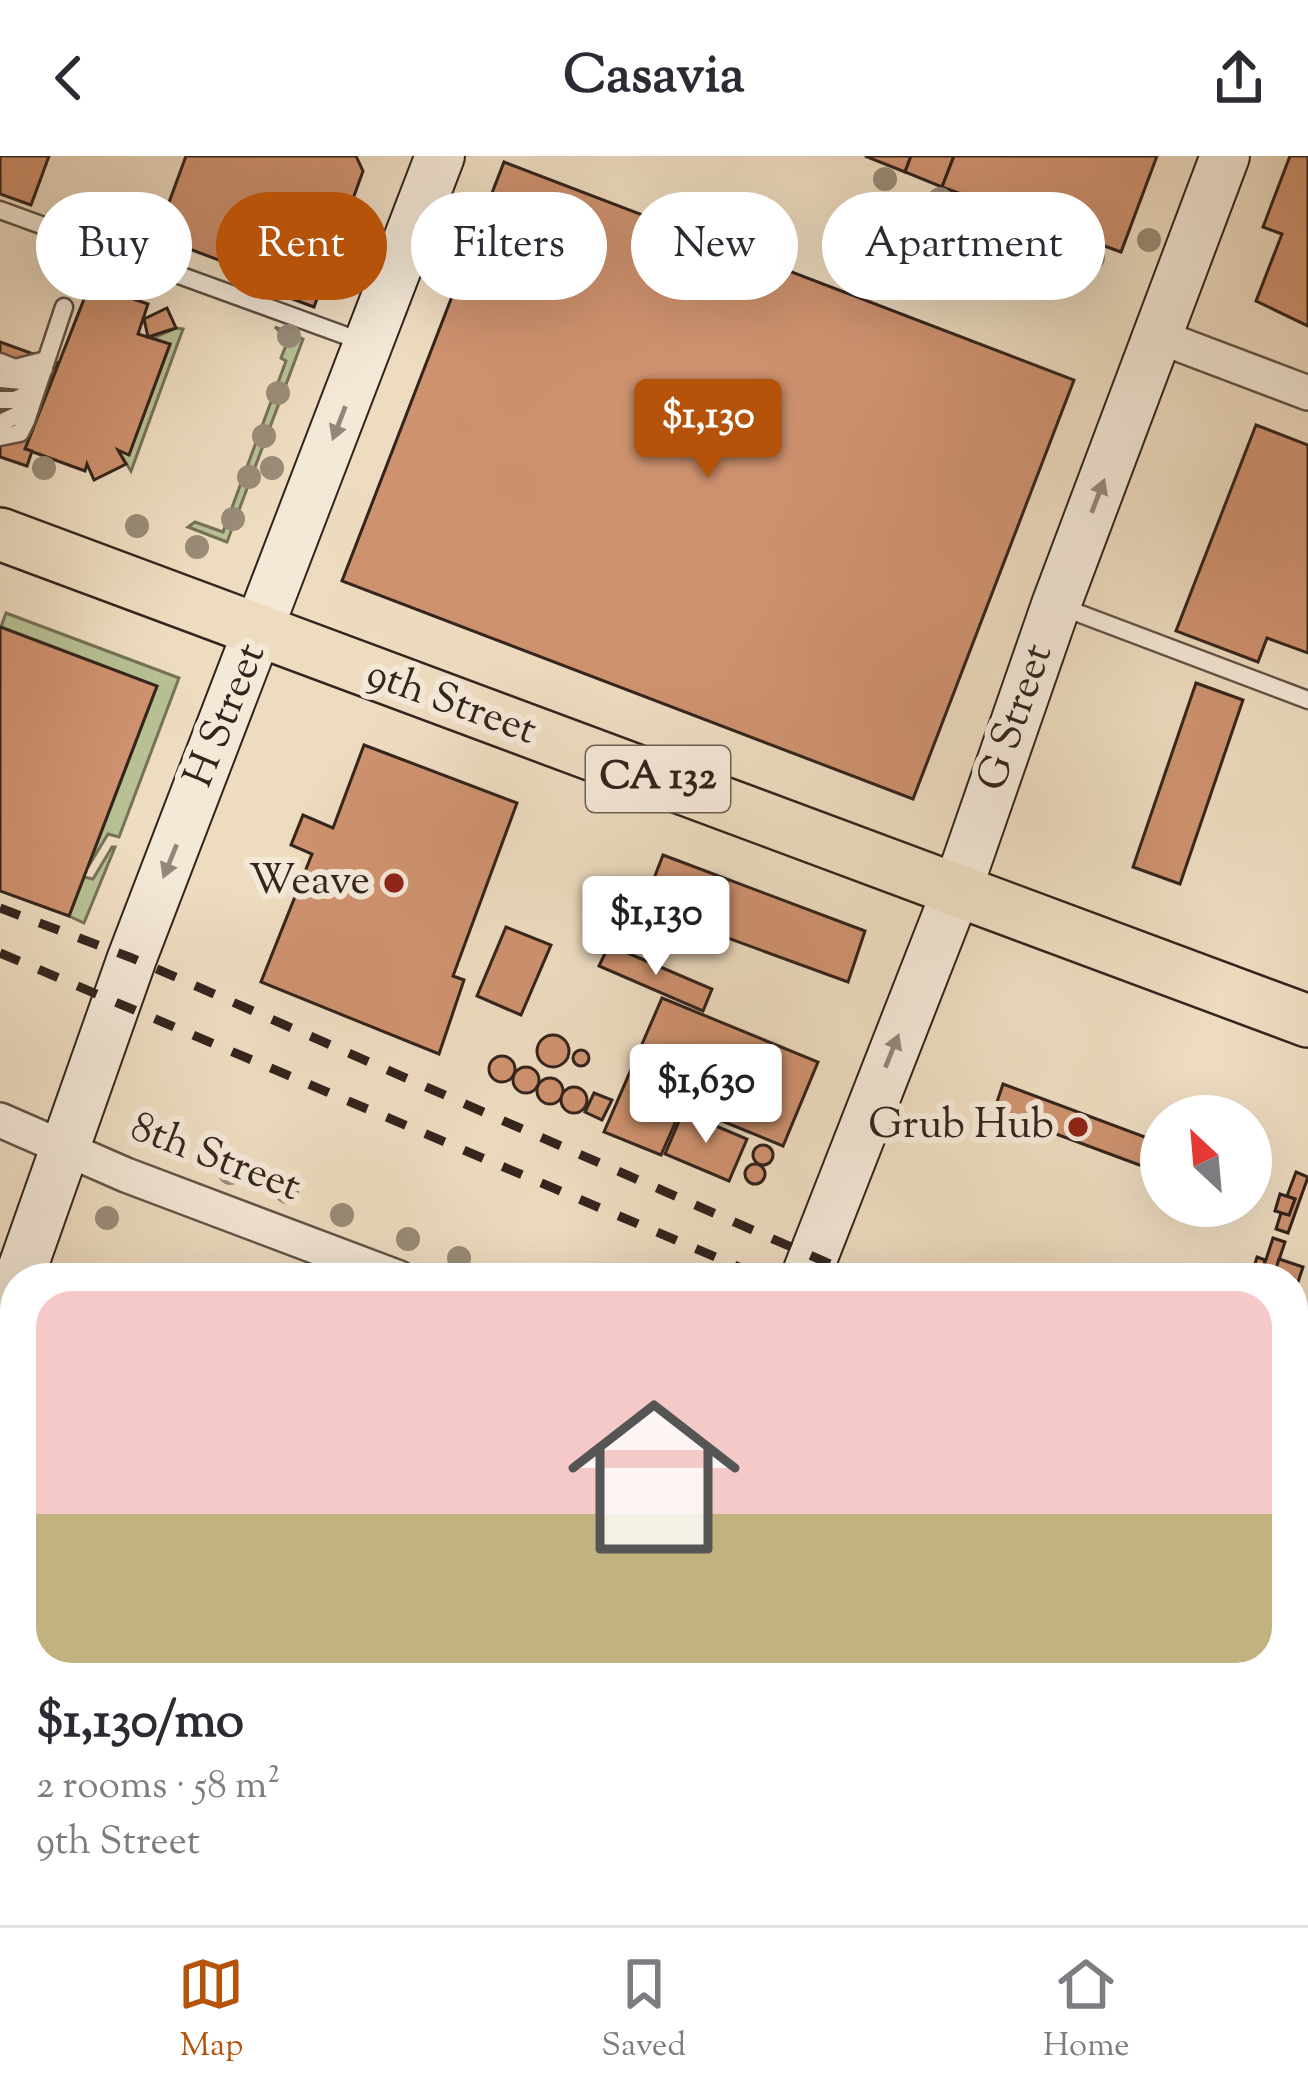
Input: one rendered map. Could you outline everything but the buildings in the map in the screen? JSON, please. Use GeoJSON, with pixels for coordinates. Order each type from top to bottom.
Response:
{"type":"FeatureCollection","features":[{"type":"Feature","properties":{"kind":"main road","name":"H Street"},"geometry":{"type":"LineString","coordinates":[[24,1263],[132,958],[440,156]]}},
{"type":"Feature","properties":{"kind":"main road","name":"G Street"},"geometry":{"type":"LineString","coordinates":[[811,1263],[958,887],[1056,605],[1225,156]]}},
{"type":"Feature","properties":{"kind":"main road","name":"9th Street"},"geometry":{"type":"LineString","coordinates":[[0,534],[259,635],[958,887],[1308,1021]]}},
{"type":"Feature","properties":{"kind":"street"},"geometry":{"type":"LineString","coordinates":[[1160,337],[1308,393]]}},
{"type":"Feature","properties":{"kind":"street","name":"8th Street"},"geometry":{"type":"LineString","coordinates":[[0,1120],[360,1263]]}},
{"type":"Feature","properties":{"kind":"lane"},"geometry":{"type":"LineString","coordinates":[[0,210],[370,344]]}},
{"type":"Feature","properties":{"kind":"lane"},"geometry":{"type":"LineString","coordinates":[[0,437],[20,433],[64,307]]}},
{"type":"Feature","properties":{"kind":"lane"},"geometry":{"type":"LineString","coordinates":[[0,362],[15,368],[45,365]]}},
{"type":"Feature","properties":{"kind":"lane"},"geometry":{"type":"LineString","coordinates":[[0,380],[22,381],[45,365]]}},
{"type":"Feature","properties":{"kind":"lane"},"geometry":{"type":"LineString","coordinates":[[0,400],[36,390]]}},
{"type":"Feature","properties":{"kind":"lane"},"geometry":{"type":"LineString","coordinates":[[0,423],[30,409]]}},
{"type":"Feature","properties":{"kind":"lane"},"geometry":{"type":"LineString","coordinates":[[1056,605],[1308,700]]}},
{"type":"Feature","properties":{"kind":"green space"},"geometry":{"type":"Polygon","coordinates":[[[275,327],[303,339],[227,542],[188,527],[195,522],[223,532],[286,361],[281,358],[288,340],[275,327]]]}},
{"type":"Feature","properties":{"kind":"green space"},"geometry":{"type":"Polygon","coordinates":[[[183,329],[131,471],[118,450],[129,454],[170,345],[153,338],[183,329]]]}},
{"type":"Feature","properties":{"kind":"green space"},"geometry":{"type":"Polygon","coordinates":[[[6,613],[179,678],[119,837],[108,834],[88,867],[157,686],[1,627],[6,613]]]}},
{"type":"Feature","properties":{"kind":"green space"},"geometry":{"type":"Polygon","coordinates":[[[112,847],[84,923],[69,916],[84,877],[93,879],[112,847]]]}},
{"type":"Feature","properties":{"kind":"railway"},"geometry":{"type":"LineString","coordinates":[[0,908],[132,958],[828,1263]]}},
{"type":"Feature","properties":{"kind":"railway"},"geometry":{"type":"LineString","coordinates":[[0,953],[730,1263]]}},
{"type":"Feature","properties":{"kind":"place","name":"Weave"},"geometry":{"type":"Point","coordinates":[394,883]}},
{"type":"Feature","properties":{"kind":"place","name":"Grub Hub"},"geometry":{"type":"Point","coordinates":[1078,1127]}}]}
